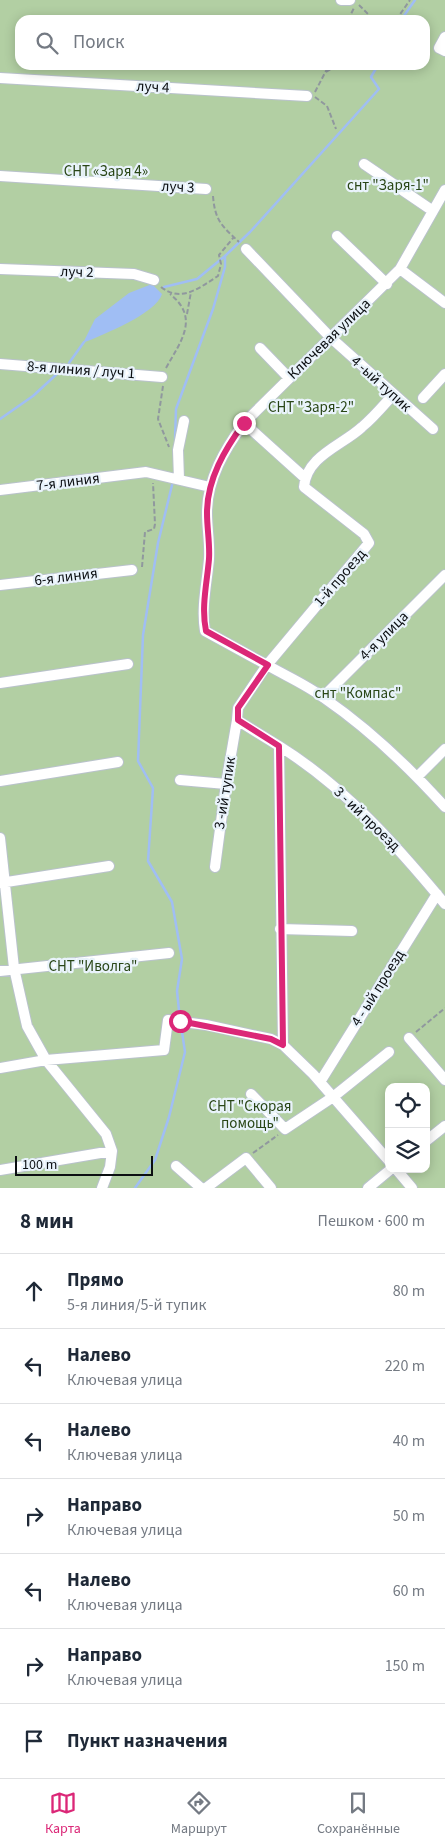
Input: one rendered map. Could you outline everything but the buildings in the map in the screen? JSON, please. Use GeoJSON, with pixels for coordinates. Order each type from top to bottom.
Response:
{"type":"FeatureCollection","features":[{"type":"Feature","properties":{"kind":"street"},"geometry":{"type":"LineString","coordinates":[[341,0],[350,0]]}},
{"type":"Feature","properties":{"kind":"street"},"geometry":{"type":"LineString","coordinates":[[445,37],[439,48],[445,51]]}},
{"type":"Feature","properties":{"kind":"street","name":"луч 4"},"geometry":{"type":"LineString","coordinates":[[0,78],[307,96]]}},
{"type":"Feature","properties":{"kind":"street"},"geometry":{"type":"LineString","coordinates":[[364,164],[433,211]]}},
{"type":"Feature","properties":{"kind":"street","name":"луч 3"},"geometry":{"type":"LineString","coordinates":[[0,176],[206,189]]}},
{"type":"Feature","properties":{"kind":"street","name":"Ключевая улица"},"geometry":{"type":"LineString","coordinates":[[268,665],[206,631],[203,617],[210,538],[207,514],[210,486],[226,449],[244,423],[288,377],[387,284],[400,268],[445,191]]}},
{"type":"Feature","properties":{"kind":"street"},"geometry":{"type":"LineString","coordinates":[[337,236],[387,284]]}},
{"type":"Feature","properties":{"kind":"street","name":"4 -ый тупик"},"geometry":{"type":"LineString","coordinates":[[246,249],[330,337],[392,396],[433,430]]}},
{"type":"Feature","properties":{"kind":"street"},"geometry":{"type":"LineString","coordinates":[[400,268],[445,302]]}},
{"type":"Feature","properties":{"kind":"street","name":"луч 2"},"geometry":{"type":"LineString","coordinates":[[0,269],[134,274],[154,280]]}},
{"type":"Feature","properties":{"kind":"street"},"geometry":{"type":"LineString","coordinates":[[260,348],[288,377]]}},
{"type":"Feature","properties":{"kind":"street","name":"8-я линия / луч 1"},"geometry":{"type":"LineString","coordinates":[[0,364],[162,376]]}},
{"type":"Feature","properties":{"kind":"street"},"geometry":{"type":"LineString","coordinates":[[424,398],[445,374]]}},
{"type":"Feature","properties":{"kind":"street"},"geometry":{"type":"LineString","coordinates":[[244,423],[305,478],[326,450],[361,428],[392,396]]}},
{"type":"Feature","properties":{"kind":"street"},"geometry":{"type":"LineString","coordinates":[[176,478],[178,450],[184,421]]}},
{"type":"Feature","properties":{"kind":"street","name":"7-я линия"},"geometry":{"type":"LineString","coordinates":[[0,490],[135,473],[153,473],[210,486]]}},
{"type":"Feature","properties":{"kind":"street","name":"1-й проезд"},"geometry":{"type":"LineString","coordinates":[[268,665],[369,543],[364,534],[304,487],[305,478]]}},
{"type":"Feature","properties":{"kind":"street","name":"6-я линия"},"geometry":{"type":"LineString","coordinates":[[0,585],[132,570]]}},
{"type":"Feature","properties":{"kind":"street","name":"4-я улица"},"geometry":{"type":"LineString","coordinates":[[323,697],[445,575]]}},
{"type":"Feature","properties":{"kind":"street"},"geometry":{"type":"LineString","coordinates":[[0,683],[128,664]]}},
{"type":"Feature","properties":{"kind":"street"},"geometry":{"type":"LineString","coordinates":[[283,1045],[279,746],[238,720],[238,708],[268,665],[323,697],[368,730],[417,776],[445,806]]}},
{"type":"Feature","properties":{"kind":"street","name":"3 -ий тупик"},"geometry":{"type":"LineString","coordinates":[[215,867],[226,784],[238,720]]}},
{"type":"Feature","properties":{"kind":"street","name":"3 - ий проезд"},"geometry":{"type":"LineString","coordinates":[[279,746],[351,800],[391,840],[445,904]]}},
{"type":"Feature","properties":{"kind":"street"},"geometry":{"type":"LineString","coordinates":[[417,776],[445,749]]}},
{"type":"Feature","properties":{"kind":"street"},"geometry":{"type":"LineString","coordinates":[[0,781],[118,762]]}},
{"type":"Feature","properties":{"kind":"street"},"geometry":{"type":"LineString","coordinates":[[180,780],[226,784]]}},
{"type":"Feature","properties":{"kind":"street"},"geometry":{"type":"LineString","coordinates":[[0,838],[2,882],[14,968],[27,1026],[46,1060],[95,1118],[106,1134],[112,1151],[110,1167],[102,1188]]}},
{"type":"Feature","properties":{"kind":"street"},"geometry":{"type":"LineString","coordinates":[[2,882],[109,866]]}},
{"type":"Feature","properties":{"kind":"street","name":"4 - ый проезд"},"geometry":{"type":"LineString","coordinates":[[320,1082],[437,894]]}},
{"type":"Feature","properties":{"kind":"street"},"geometry":{"type":"LineString","coordinates":[[280,929],[352,931]]}},
{"type":"Feature","properties":{"kind":"street"},"geometry":{"type":"LineString","coordinates":[[0,971],[14,968],[169,953]]}},
{"type":"Feature","properties":{"kind":"street"},"geometry":{"type":"LineString","coordinates":[[0,1068],[46,1060],[164,1050],[168,1020],[187,1021],[271,1039],[283,1045],[320,1082],[385,1156]]}},
{"type":"Feature","properties":{"kind":"street"},"geometry":{"type":"LineString","coordinates":[[409,1038],[445,1080]]}},
{"type":"Feature","properties":{"kind":"street"},"geometry":{"type":"LineString","coordinates":[[251,1094],[285,1129],[333,1097],[389,1052]]}},
{"type":"Feature","properties":{"kind":"street"},"geometry":{"type":"LineString","coordinates":[[430,1138],[445,1126]]}},
{"type":"Feature","properties":{"kind":"street"},"geometry":{"type":"LineString","coordinates":[[0,1170],[112,1151]]}},
{"type":"Feature","properties":{"kind":"street"},"geometry":{"type":"LineString","coordinates":[[206,1188],[246,1158],[271,1188]]}},
{"type":"Feature","properties":{"kind":"street"},"geometry":{"type":"LineString","coordinates":[[176,1166],[201,1188]]}},
{"type":"Feature","properties":{"kind":"street"},"geometry":{"type":"LineString","coordinates":[[368,1188],[386,1173]]}},
{"type":"Feature","properties":{"kind":"street"},"geometry":{"type":"LineString","coordinates":[[399,1173],[412,1188]]}},
{"type":"Feature","properties":{"kind":"path"},"geometry":{"type":"LineString","coordinates":[[400,15],[410,0]]}},
{"type":"Feature","properties":{"kind":"path"},"geometry":{"type":"LineString","coordinates":[[350,15],[355,3],[370,15]]}},
{"type":"Feature","properties":{"kind":"path"},"geometry":{"type":"LineString","coordinates":[[326,70],[311,96],[321,100],[326,106],[336,129]]}},
{"type":"Feature","properties":{"kind":"path"},"geometry":{"type":"LineString","coordinates":[[325,73],[330,70]]}},
{"type":"Feature","properties":{"kind":"path"},"geometry":{"type":"LineString","coordinates":[[206,189],[213,192],[216,216],[222,228],[237,240]]}},
{"type":"Feature","properties":{"kind":"path"},"geometry":{"type":"LineString","coordinates":[[154,280],[169,294],[181,295],[192,291],[218,276],[221,264],[219,255],[234,237]]}},
{"type":"Feature","properties":{"kind":"path"},"geometry":{"type":"LineString","coordinates":[[187,314],[192,291]]}},
{"type":"Feature","properties":{"kind":"path"},"geometry":{"type":"LineString","coordinates":[[132,570],[142,567],[145,532],[154,529],[153,473]]}},
{"type":"Feature","properties":{"kind":"path"},"geometry":{"type":"LineString","coordinates":[[409,1038],[445,1008]]}},
{"type":"Feature","properties":{"kind":"path"},"geometry":{"type":"LineString","coordinates":[[246,1158],[285,1129]]}},
{"type":"Feature","properties":{"kind":"green space"},"geometry":{"type":"Polygon","coordinates":[[[0,0],[445,0],[445,1188],[0,1188],[0,0]]]}},
{"type":"Feature","properties":{"kind":"water"},"geometry":{"type":"Polygon","coordinates":[[[152,284],[162,294],[158,302],[150,309],[127,323],[83,343],[95,319],[129,293],[152,284]]]}},
{"type":"Feature","properties":{"kind":"waterway"},"geometry":{"type":"LineString","coordinates":[[404,15],[415,0]]}},
{"type":"Feature","properties":{"kind":"waterway"},"geometry":{"type":"LineString","coordinates":[[175,440],[176,409],[213,309],[225,267],[225,256],[250,232],[379,89],[371,77],[375,70]]}},
{"type":"Feature","properties":{"kind":"waterway"},"geometry":{"type":"LineString","coordinates":[[164,287],[197,279],[225,256]]}},
{"type":"Feature","properties":{"kind":"waterway"},"geometry":{"type":"LineString","coordinates":[[69,363],[84,342]]}},
{"type":"Feature","properties":{"kind":"waterway"},"geometry":{"type":"LineString","coordinates":[[0,419],[33,396],[59,372]]}},
{"type":"Feature","properties":{"kind":"waterway"},"geometry":{"type":"LineString","coordinates":[[173,481],[158,543],[143,635],[138,761],[153,788],[148,861],[172,902],[182,959],[177,991],[180,1020]]}},
{"type":"Feature","properties":{"kind":"waterway"},"geometry":{"type":"LineString","coordinates":[[135,1188],[155,1160],[169,1117],[185,1052],[181,1025]]}},
{"type":"Feature","properties":{"kind":"route"},"geometry":{"type":"LineString","coordinates":[[180,1021],[199,1023],[271,1039],[283,1045],[279,746],[238,720],[238,708],[268,665],[237,650],[206,631],[203,617],[209,559],[210,538],[207,514],[210,487],[226,449],[244,423]]}},
{"type":"Feature","properties":{"kind":"park label","name":"СНТ «Заря 4»"},"geometry":{"type":"Point","coordinates":[106,171]}},
{"type":"Feature","properties":{"kind":"park label","name":"снт \"Заря-1\""},"geometry":{"type":"Point","coordinates":[388,185]}},
{"type":"Feature","properties":{"kind":"park label","name":"СНТ \"Заря-2\""},"geometry":{"type":"Point","coordinates":[311,407]}},
{"type":"Feature","properties":{"kind":"park label","name":"снт \"Компас\""},"geometry":{"type":"Point","coordinates":[358,693]}},
{"type":"Feature","properties":{"kind":"park label","name":"СНТ \"Иволга\""},"geometry":{"type":"Point","coordinates":[93,966]}},
{"type":"Feature","properties":{"kind":"park label","name":"СНТ \"Скорая помощь\""},"geometry":{"type":"Point","coordinates":[250,1114]}}]}
